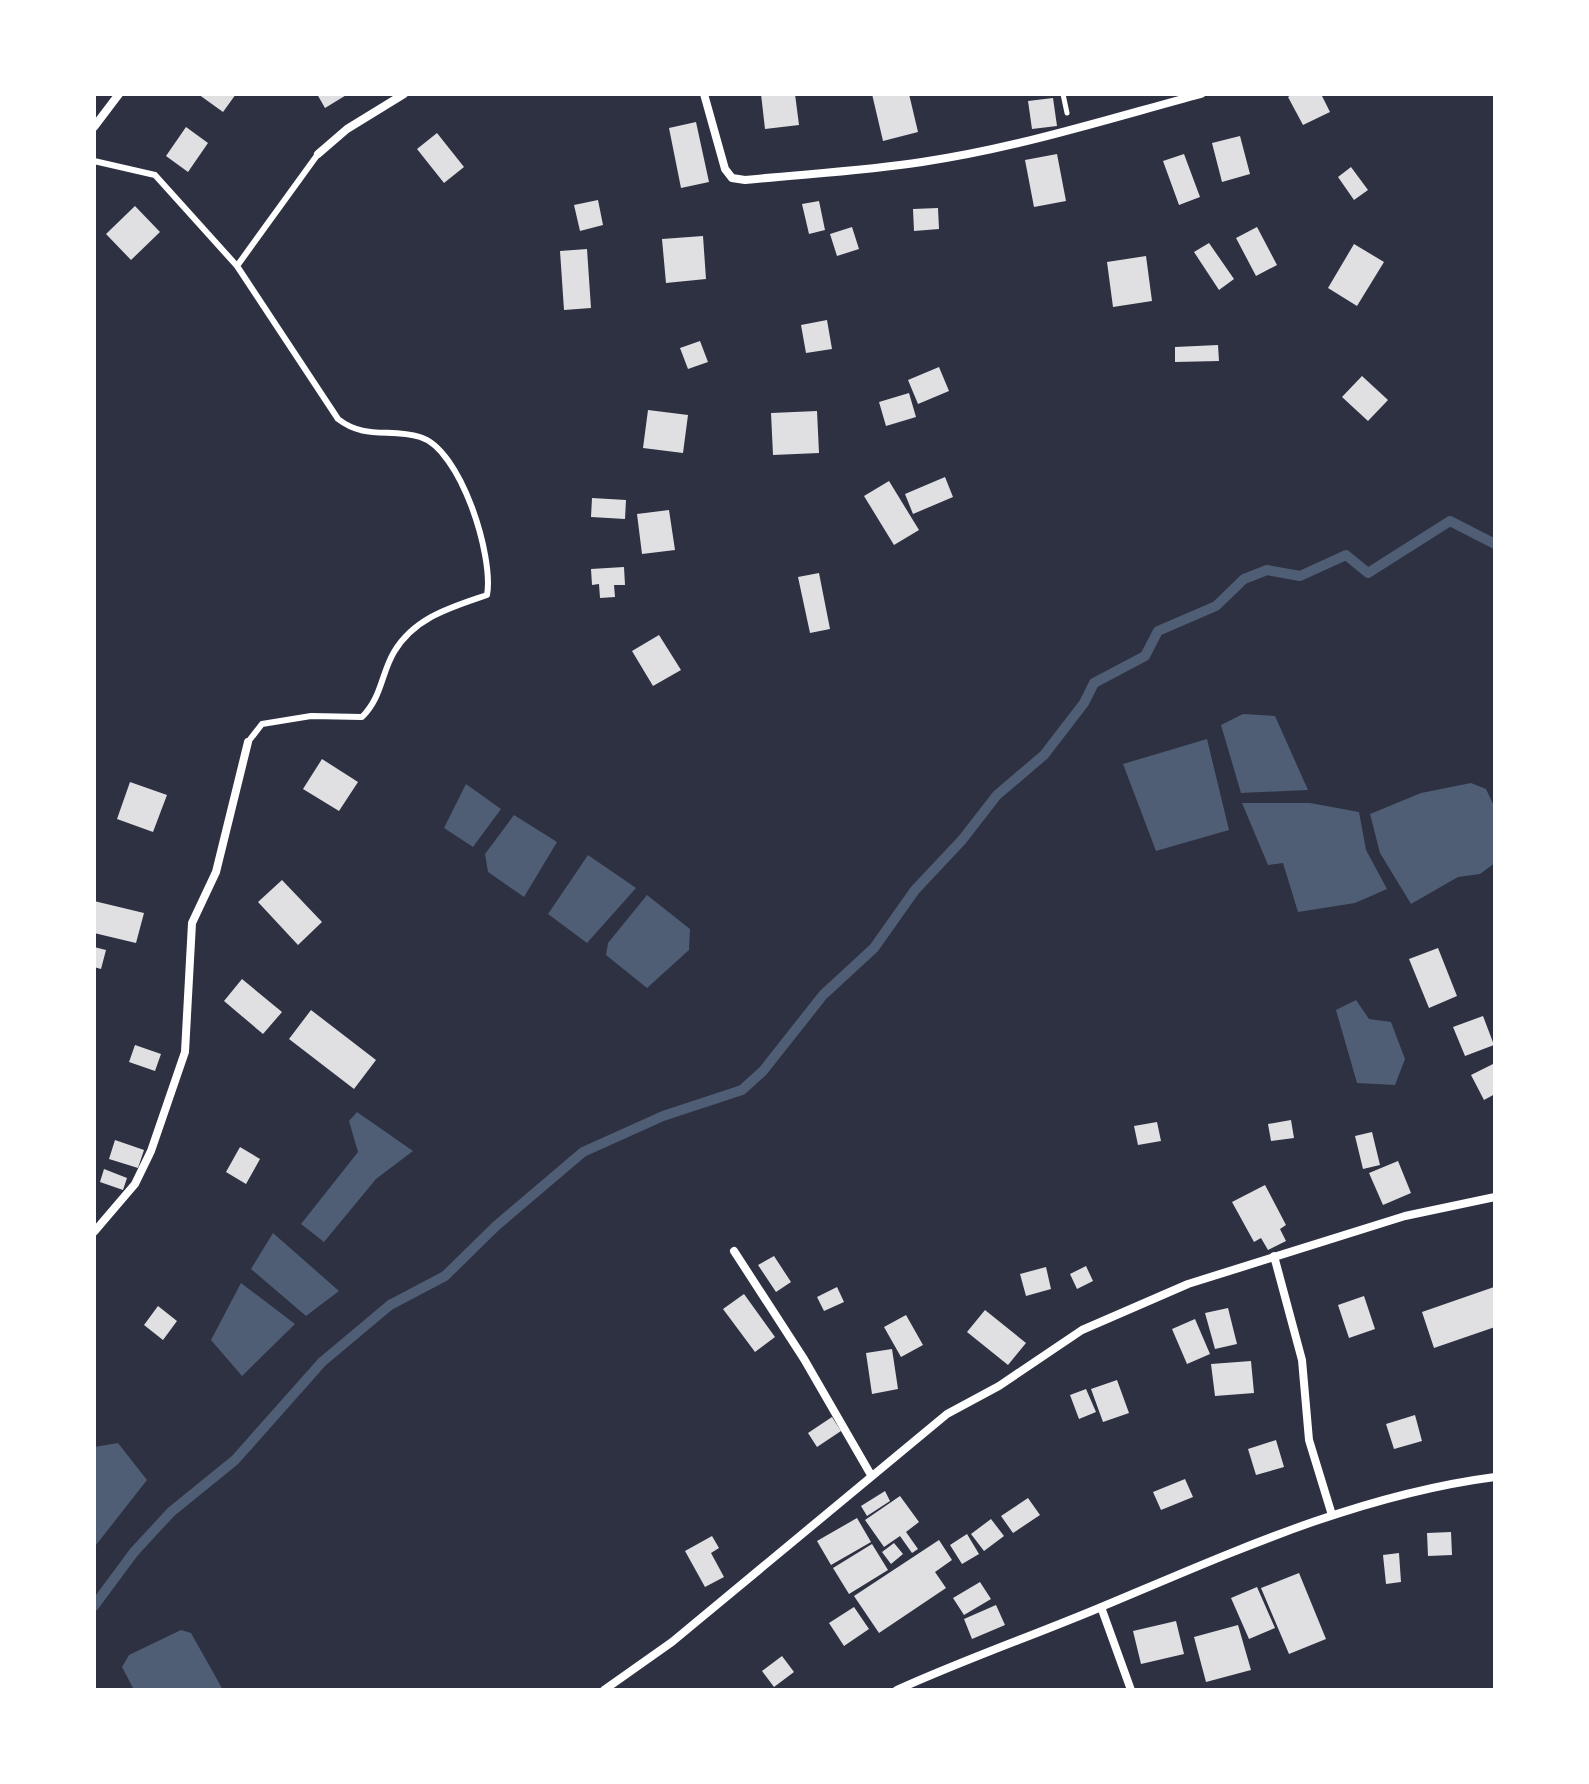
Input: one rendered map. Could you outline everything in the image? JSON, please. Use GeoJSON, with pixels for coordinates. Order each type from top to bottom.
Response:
{"type":"FeatureCollection","features":[{"type":"Feature","properties":{"kind":"street"},"geometry":{"type":"LineString","coordinates":[[94,127],[119,94]]}},
{"type":"Feature","properties":{"kind":"street"},"geometry":{"type":"LineString","coordinates":[[318,154],[347,129],[404,94]]}},
{"type":"Feature","properties":{"kind":"street"},"geometry":{"type":"LineString","coordinates":[[704,94],[725,169],[732,178],[745,180],[866,170],[980,152],[1072,132],[1201,94]]}},
{"type":"Feature","properties":{"kind":"street"},"geometry":{"type":"LineString","coordinates":[[94,1232],[135,1184],[151,1151],[185,1052],[192,923],[220,858],[248,742]]}},
{"type":"Feature","properties":{"kind":"street"},"geometry":{"type":"LineString","coordinates":[[604,1690],[672,1642],[947,1414],[999,1386],[1082,1330],[1188,1284],[1274,1256],[1405,1216],[1495,1197]]}},
{"type":"Feature","properties":{"kind":"street"},"geometry":{"type":"LineString","coordinates":[[734,1251],[804,1359],[871,1475]]}},
{"type":"Feature","properties":{"kind":"street"},"geometry":{"type":"LineString","coordinates":[[1274,1256],[1302,1360],[1309,1440],[1332,1515]]}},
{"type":"Feature","properties":{"kind":"street"},"geometry":{"type":"LineString","coordinates":[[897,1690],[943,1668],[1101,1607],[1174,1575],[1332,1515],[1407,1492],[1495,1477]]}},
{"type":"Feature","properties":{"kind":"street"},"geometry":{"type":"LineString","coordinates":[[1101,1607],[1131,1690]]}},
{"type":"Feature","properties":{"kind":"lane"},"geometry":{"type":"LineString","coordinates":[[237,266],[318,154]]}},
{"type":"Feature","properties":{"kind":"lane"},"geometry":{"type":"LineString","coordinates":[[94,161],[155,175],[237,266],[338,419],[353,430],[419,437],[445,454],[473,512],[490,580],[487,595],[460,601],[421,622],[394,652],[374,705],[362,717],[311,716],[262,724],[248,742]]}},
{"type":"Feature","properties":{"kind":"water"},"geometry":{"type":"Polygon","coordinates":[[[1243,714],[1275,716],[1308,790],[1241,793],[1221,725],[1243,714]]]}},
{"type":"Feature","properties":{"kind":"water"},"geometry":{"type":"Polygon","coordinates":[[[1207,739],[1229,830],[1156,851],[1123,764],[1207,739]]]}},
{"type":"Feature","properties":{"kind":"water"},"geometry":{"type":"Polygon","coordinates":[[[1471,783],[1486,789],[1495,808],[1495,863],[1480,874],[1458,877],[1411,904],[1380,853],[1370,814],[1421,793],[1471,783]]]}},
{"type":"Feature","properties":{"kind":"water"},"geometry":{"type":"Polygon","coordinates":[[[466,784],[501,809],[473,847],[444,828],[466,784]]]}},
{"type":"Feature","properties":{"kind":"water"},"geometry":{"type":"Polygon","coordinates":[[[1242,803],[1310,803],[1359,812],[1366,850],[1387,889],[1355,903],[1298,912],[1283,863],[1268,865],[1242,803]]]}},
{"type":"Feature","properties":{"kind":"water"},"geometry":{"type":"Polygon","coordinates":[[[514,815],[557,842],[524,897],[488,872],[485,854],[514,815]]]}},
{"type":"Feature","properties":{"kind":"water"},"geometry":{"type":"Polygon","coordinates":[[[588,855],[636,888],[587,943],[548,914],[588,855]]]}},
{"type":"Feature","properties":{"kind":"water"},"geometry":{"type":"Polygon","coordinates":[[[647,895],[690,929],[689,950],[647,988],[606,955],[608,943],[647,895]]]}},
{"type":"Feature","properties":{"kind":"water"},"geometry":{"type":"Polygon","coordinates":[[[1356,1000],[1369,1019],[1391,1022],[1405,1059],[1395,1085],[1357,1083],[1336,1010],[1356,1000]]]}},
{"type":"Feature","properties":{"kind":"water"},"geometry":{"type":"Polygon","coordinates":[[[357,1112],[413,1151],[376,1179],[324,1242],[301,1224],[358,1152],[349,1121],[357,1112]]]}},
{"type":"Feature","properties":{"kind":"water"},"geometry":{"type":"Polygon","coordinates":[[[273,1233],[339,1291],[306,1316],[251,1269],[273,1233]]]}},
{"type":"Feature","properties":{"kind":"water"},"geometry":{"type":"Polygon","coordinates":[[[241,1283],[295,1324],[242,1376],[211,1340],[241,1283]]]}},
{"type":"Feature","properties":{"kind":"water"},"geometry":{"type":"Polygon","coordinates":[[[118,1443],[147,1480],[96,1545],[94,1447],[118,1443]]]}},
{"type":"Feature","properties":{"kind":"water"},"geometry":{"type":"Polygon","coordinates":[[[181,1630],[191,1633],[223,1690],[134,1690],[122,1667],[129,1655],[181,1630]]]}},
{"type":"Feature","properties":{"kind":"building"},"geometry":{"type":"Polygon","coordinates":[[[198,94],[236,94],[223,112],[198,94]]]}},
{"type":"Feature","properties":{"kind":"building"},"geometry":{"type":"Polygon","coordinates":[[[317,94],[348,94],[325,108],[317,94]]]}},
{"type":"Feature","properties":{"kind":"building"},"geometry":{"type":"Polygon","coordinates":[[[761,94],[795,94],[799,125],[765,129],[761,94]]]}},
{"type":"Feature","properties":{"kind":"building"},"geometry":{"type":"Polygon","coordinates":[[[872,94],[909,94],[918,132],[883,141],[872,94]]]}},
{"type":"Feature","properties":{"kind":"building"},"geometry":{"type":"Polygon","coordinates":[[[1293,94],[1321,94],[1330,112],[1303,125],[1288,97],[1293,94]]]}},
{"type":"Feature","properties":{"kind":"building"},"geometry":{"type":"Polygon","coordinates":[[[1053,98],[1057,126],[1032,129],[1028,101],[1053,98]]]}},
{"type":"Feature","properties":{"kind":"building"},"geometry":{"type":"Polygon","coordinates":[[[696,122],[709,182],[681,188],[669,128],[696,122]]]}},
{"type":"Feature","properties":{"kind":"building"},"geometry":{"type":"Polygon","coordinates":[[[186,127],[208,143],[188,172],[166,156],[186,127]]]}},
{"type":"Feature","properties":{"kind":"building"},"geometry":{"type":"Polygon","coordinates":[[[437,133],[464,167],[444,183],[417,149],[437,133]]]}},
{"type":"Feature","properties":{"kind":"building"},"geometry":{"type":"Polygon","coordinates":[[[1240,136],[1250,174],[1222,182],[1212,143],[1240,136]]]}},
{"type":"Feature","properties":{"kind":"building"},"geometry":{"type":"Polygon","coordinates":[[[1057,154],[1066,201],[1034,207],[1025,160],[1057,154]]]}},
{"type":"Feature","properties":{"kind":"building"},"geometry":{"type":"Polygon","coordinates":[[[1184,154],[1200,197],[1179,205],[1163,161],[1184,154]]]}},
{"type":"Feature","properties":{"kind":"building"},"geometry":{"type":"Polygon","coordinates":[[[1351,167],[1368,190],[1354,200],[1338,177],[1351,167]]]}},
{"type":"Feature","properties":{"kind":"building"},"geometry":{"type":"Polygon","coordinates":[[[598,200],[603,225],[580,231],[574,205],[598,200]]]}},
{"type":"Feature","properties":{"kind":"building"},"geometry":{"type":"Polygon","coordinates":[[[819,201],[825,230],[809,234],[802,204],[819,201]]]}},
{"type":"Feature","properties":{"kind":"building"},"geometry":{"type":"Polygon","coordinates":[[[135,206],[160,232],[131,260],[106,234],[135,206]]]}},
{"type":"Feature","properties":{"kind":"building"},"geometry":{"type":"Polygon","coordinates":[[[938,208],[939,229],[914,231],[913,209],[938,208]]]}},
{"type":"Feature","properties":{"kind":"building"},"geometry":{"type":"Polygon","coordinates":[[[852,227],[859,249],[837,256],[830,234],[852,227]]]}},
{"type":"Feature","properties":{"kind":"building"},"geometry":{"type":"Polygon","coordinates":[[[1257,227],[1277,265],[1256,276],[1236,238],[1257,227]]]}},
{"type":"Feature","properties":{"kind":"building"},"geometry":{"type":"Polygon","coordinates":[[[703,236],[706,279],[666,283],[662,239],[703,236]]]}},
{"type":"Feature","properties":{"kind":"building"},"geometry":{"type":"Polygon","coordinates":[[[1209,243],[1234,279],[1219,290],[1194,252],[1209,243]]]}},
{"type":"Feature","properties":{"kind":"building"},"geometry":{"type":"Polygon","coordinates":[[[1354,244],[1384,262],[1357,306],[1328,288],[1354,244]]]}},
{"type":"Feature","properties":{"kind":"building"},"geometry":{"type":"Polygon","coordinates":[[[587,249],[591,308],[564,310],[560,251],[587,249]]]}},
{"type":"Feature","properties":{"kind":"building"},"geometry":{"type":"Polygon","coordinates":[[[1146,256],[1152,301],[1113,307],[1107,262],[1146,256]]]}},
{"type":"Feature","properties":{"kind":"building"},"geometry":{"type":"Polygon","coordinates":[[[827,320],[832,349],[806,353],[801,325],[827,320]]]}},
{"type":"Feature","properties":{"kind":"building"},"geometry":{"type":"Polygon","coordinates":[[[700,341],[708,362],[688,369],[680,348],[700,341]]]}},
{"type":"Feature","properties":{"kind":"building"},"geometry":{"type":"Polygon","coordinates":[[[1218,345],[1219,361],[1175,362],[1175,347],[1218,345]]]}},
{"type":"Feature","properties":{"kind":"building"},"geometry":{"type":"Polygon","coordinates":[[[939,367],[949,391],[918,404],[908,380],[939,367]]]}},
{"type":"Feature","properties":{"kind":"building"},"geometry":{"type":"Polygon","coordinates":[[[1362,376],[1388,400],[1368,421],[1342,397],[1362,376]]]}},
{"type":"Feature","properties":{"kind":"building"},"geometry":{"type":"Polygon","coordinates":[[[909,393],[916,417],[886,426],[879,402],[909,393]]]}},
{"type":"Feature","properties":{"kind":"building"},"geometry":{"type":"Polygon","coordinates":[[[648,410],[688,415],[683,453],[643,448],[648,410]]]}},
{"type":"Feature","properties":{"kind":"building"},"geometry":{"type":"Polygon","coordinates":[[[817,411],[819,453],[773,455],[771,413],[817,411]]]}},
{"type":"Feature","properties":{"kind":"building"},"geometry":{"type":"Polygon","coordinates":[[[945,477],[953,497],[913,514],[905,494],[945,477]]]}},
{"type":"Feature","properties":{"kind":"building"},"geometry":{"type":"Polygon","coordinates":[[[889,481],[919,530],[894,545],[864,496],[889,481]]]}},
{"type":"Feature","properties":{"kind":"building"},"geometry":{"type":"Polygon","coordinates":[[[592,498],[626,500],[625,519],[591,517],[592,498]]]}},
{"type":"Feature","properties":{"kind":"building"},"geometry":{"type":"Polygon","coordinates":[[[669,510],[675,550],[642,554],[637,514],[669,510]]]}},
{"type":"Feature","properties":{"kind":"building"},"geometry":{"type":"Polygon","coordinates":[[[624,567],[625,585],[614,585],[615,597],[600,598],[599,584],[592,585],[591,569],[624,567]]]}},
{"type":"Feature","properties":{"kind":"building"},"geometry":{"type":"Polygon","coordinates":[[[819,573],[830,629],[810,633],[798,577],[819,573]]]}},
{"type":"Feature","properties":{"kind":"building"},"geometry":{"type":"Polygon","coordinates":[[[659,635],[681,670],[653,686],[632,651],[659,635]]]}},
{"type":"Feature","properties":{"kind":"building"},"geometry":{"type":"Polygon","coordinates":[[[322,759],[358,782],[339,811],[303,789],[322,759]]]}},
{"type":"Feature","properties":{"kind":"building"},"geometry":{"type":"Polygon","coordinates":[[[130,782],[167,795],[153,832],[117,819],[130,782]]]}},
{"type":"Feature","properties":{"kind":"building"},"geometry":{"type":"Polygon","coordinates":[[[282,880],[322,922],[298,945],[258,902],[282,880]]]}},
{"type":"Feature","properties":{"kind":"building"},"geometry":{"type":"Polygon","coordinates":[[[94,901],[144,913],[136,943],[94,933],[94,901]]]}},
{"type":"Feature","properties":{"kind":"building"},"geometry":{"type":"Polygon","coordinates":[[[94,947],[106,950],[101,969],[94,967],[94,947]]]}},
{"type":"Feature","properties":{"kind":"building"},"geometry":{"type":"Polygon","coordinates":[[[1438,948],[1457,996],[1429,1008],[1409,959],[1438,948]]]}},
{"type":"Feature","properties":{"kind":"building"},"geometry":{"type":"Polygon","coordinates":[[[242,979],[282,1012],[263,1034],[224,1001],[242,979]]]}},
{"type":"Feature","properties":{"kind":"building"},"geometry":{"type":"Polygon","coordinates":[[[311,1010],[376,1060],[354,1089],[289,1039],[311,1010]]]}},
{"type":"Feature","properties":{"kind":"building"},"geometry":{"type":"Polygon","coordinates":[[[1483,1016],[1494,1045],[1465,1056],[1453,1027],[1483,1016]]]}},
{"type":"Feature","properties":{"kind":"building"},"geometry":{"type":"Polygon","coordinates":[[[135,1045],[161,1054],[155,1071],[129,1062],[135,1045]]]}},
{"type":"Feature","properties":{"kind":"building"},"geometry":{"type":"Polygon","coordinates":[[[1495,1063],[1495,1094],[1484,1100],[1471,1075],[1495,1063]]]}},
{"type":"Feature","properties":{"kind":"building"},"geometry":{"type":"Polygon","coordinates":[[[1291,1120],[1294,1138],[1271,1141],[1268,1124],[1291,1120]]]}},
{"type":"Feature","properties":{"kind":"building"},"geometry":{"type":"Polygon","coordinates":[[[1157,1122],[1161,1141],[1138,1145],[1134,1126],[1157,1122]]]}},
{"type":"Feature","properties":{"kind":"building"},"geometry":{"type":"Polygon","coordinates":[[[1372,1132],[1380,1165],[1363,1169],[1355,1136],[1372,1132]]]}},
{"type":"Feature","properties":{"kind":"building"},"geometry":{"type":"Polygon","coordinates":[[[115,1140],[144,1150],[138,1168],[109,1159],[115,1140]]]}},
{"type":"Feature","properties":{"kind":"building"},"geometry":{"type":"Polygon","coordinates":[[[240,1147],[260,1159],[246,1184],[226,1172],[240,1147]]]}},
{"type":"Feature","properties":{"kind":"building"},"geometry":{"type":"Polygon","coordinates":[[[1398,1161],[1411,1193],[1383,1205],[1369,1173],[1398,1161]]]}},
{"type":"Feature","properties":{"kind":"building"},"geometry":{"type":"Polygon","coordinates":[[[104,1169],[127,1178],[123,1190],[100,1182],[104,1169]]]}},
{"type":"Feature","properties":{"kind":"building"},"geometry":{"type":"Polygon","coordinates":[[[1265,1185],[1286,1225],[1280,1229],[1286,1241],[1268,1250],[1261,1238],[1254,1242],[1232,1202],[1265,1185]]]}},
{"type":"Feature","properties":{"kind":"building"},"geometry":{"type":"Polygon","coordinates":[[[774,1256],[791,1282],[776,1292],[758,1265],[774,1256]]]}},
{"type":"Feature","properties":{"kind":"building"},"geometry":{"type":"Polygon","coordinates":[[[1086,1266],[1093,1281],[1077,1289],[1070,1274],[1086,1266]]]}},
{"type":"Feature","properties":{"kind":"building"},"geometry":{"type":"Polygon","coordinates":[[[1046,1267],[1051,1289],[1026,1296],[1020,1274],[1046,1267]]]}},
{"type":"Feature","properties":{"kind":"building"},"geometry":{"type":"Polygon","coordinates":[[[837,1287],[844,1302],[824,1311],[817,1297],[837,1287]]]}},
{"type":"Feature","properties":{"kind":"building"},"geometry":{"type":"Polygon","coordinates":[[[1494,1287],[1495,1327],[1434,1348],[1422,1312],[1494,1287]]]}},
{"type":"Feature","properties":{"kind":"building"},"geometry":{"type":"Polygon","coordinates":[[[744,1294],[775,1337],[755,1352],[723,1309],[744,1294]]]}},
{"type":"Feature","properties":{"kind":"building"},"geometry":{"type":"Polygon","coordinates":[[[1364,1296],[1375,1329],[1349,1338],[1338,1305],[1364,1296]]]}},
{"type":"Feature","properties":{"kind":"building"},"geometry":{"type":"Polygon","coordinates":[[[158,1306],[177,1321],[163,1340],[144,1325],[158,1306]]]}},
{"type":"Feature","properties":{"kind":"building"},"geometry":{"type":"Polygon","coordinates":[[[1228,1308],[1237,1344],[1215,1349],[1205,1313],[1228,1308]]]}},
{"type":"Feature","properties":{"kind":"building"},"geometry":{"type":"Polygon","coordinates":[[[985,1310],[1026,1343],[1008,1365],[967,1332],[985,1310]]]}},
{"type":"Feature","properties":{"kind":"building"},"geometry":{"type":"Polygon","coordinates":[[[906,1315],[923,1345],[901,1357],[884,1327],[906,1315]]]}},
{"type":"Feature","properties":{"kind":"building"},"geometry":{"type":"Polygon","coordinates":[[[1195,1319],[1210,1354],[1187,1364],[1172,1329],[1195,1319]]]}},
{"type":"Feature","properties":{"kind":"building"},"geometry":{"type":"Polygon","coordinates":[[[892,1349],[898,1389],[872,1394],[866,1353],[892,1349]]]}},
{"type":"Feature","properties":{"kind":"building"},"geometry":{"type":"Polygon","coordinates":[[[1251,1361],[1254,1393],[1215,1396],[1211,1364],[1251,1361]]]}},
{"type":"Feature","properties":{"kind":"building"},"geometry":{"type":"Polygon","coordinates":[[[1117,1380],[1129,1413],[1103,1422],[1091,1389],[1117,1380]]]}},
{"type":"Feature","properties":{"kind":"building"},"geometry":{"type":"Polygon","coordinates":[[[1086,1389],[1096,1412],[1079,1419],[1070,1395],[1086,1389]]]}},
{"type":"Feature","properties":{"kind":"building"},"geometry":{"type":"Polygon","coordinates":[[[1415,1415],[1422,1441],[1394,1449],[1386,1424],[1415,1415]]]}},
{"type":"Feature","properties":{"kind":"building"},"geometry":{"type":"Polygon","coordinates":[[[832,1417],[841,1431],[817,1447],[808,1433],[832,1417]]]}},
{"type":"Feature","properties":{"kind":"building"},"geometry":{"type":"Polygon","coordinates":[[[1276,1440],[1284,1467],[1256,1475],[1248,1449],[1276,1440]]]}},
{"type":"Feature","properties":{"kind":"building"},"geometry":{"type":"Polygon","coordinates":[[[1185,1479],[1193,1497],[1161,1510],[1153,1492],[1185,1479]]]}},
{"type":"Feature","properties":{"kind":"building"},"geometry":{"type":"Polygon","coordinates":[[[885,1491],[890,1501],[867,1516],[861,1506],[885,1491]]]}},
{"type":"Feature","properties":{"kind":"building"},"geometry":{"type":"Polygon","coordinates":[[[900,1496],[919,1522],[906,1532],[918,1549],[912,1553],[900,1536],[884,1547],[865,1520],[900,1496]]]}},
{"type":"Feature","properties":{"kind":"building"},"geometry":{"type":"Polygon","coordinates":[[[1028,1498],[1040,1515],[1013,1533],[1001,1516],[1028,1498]]]}},
{"type":"Feature","properties":{"kind":"building"},"geometry":{"type":"Polygon","coordinates":[[[857,1518],[871,1542],[831,1565],[817,1541],[857,1518]]]}},
{"type":"Feature","properties":{"kind":"building"},"geometry":{"type":"Polygon","coordinates":[[[991,1519],[1004,1536],[984,1551],[971,1534],[991,1519]]]}},
{"type":"Feature","properties":{"kind":"building"},"geometry":{"type":"Polygon","coordinates":[[[1451,1532],[1452,1555],[1428,1556],[1427,1533],[1451,1532]]]}},
{"type":"Feature","properties":{"kind":"building"},"geometry":{"type":"Polygon","coordinates":[[[967,1534],[979,1554],[962,1564],[950,1545],[967,1534]]]}},
{"type":"Feature","properties":{"kind":"building"},"geometry":{"type":"Polygon","coordinates":[[[712,1536],[719,1548],[711,1553],[724,1577],[705,1587],[685,1551],[712,1536]]]}},
{"type":"Feature","properties":{"kind":"building"},"geometry":{"type":"Polygon","coordinates":[[[939,1540],[952,1560],[935,1572],[946,1588],[879,1633],[854,1596],[939,1540]]]}},
{"type":"Feature","properties":{"kind":"building"},"geometry":{"type":"Polygon","coordinates":[[[894,1543],[903,1554],[891,1564],[882,1552],[894,1543]]]}},
{"type":"Feature","properties":{"kind":"building"},"geometry":{"type":"Polygon","coordinates":[[[872,1544],[888,1570],[849,1594],[833,1568],[872,1544]]]}},
{"type":"Feature","properties":{"kind":"building"},"geometry":{"type":"Polygon","coordinates":[[[1399,1553],[1401,1582],[1386,1584],[1383,1555],[1399,1553]]]}},
{"type":"Feature","properties":{"kind":"building"},"geometry":{"type":"Polygon","coordinates":[[[1299,1573],[1326,1639],[1289,1654],[1261,1588],[1299,1573]]]}},
{"type":"Feature","properties":{"kind":"building"},"geometry":{"type":"Polygon","coordinates":[[[980,1582],[991,1599],[964,1615],[953,1598],[980,1582]]]}},
{"type":"Feature","properties":{"kind":"building"},"geometry":{"type":"Polygon","coordinates":[[[1257,1587],[1275,1628],[1249,1639],[1231,1598],[1257,1587]]]}},
{"type":"Feature","properties":{"kind":"building"},"geometry":{"type":"Polygon","coordinates":[[[996,1605],[1005,1625],[972,1639],[964,1619],[996,1605]]]}},
{"type":"Feature","properties":{"kind":"building"},"geometry":{"type":"Polygon","coordinates":[[[854,1607],[869,1629],[844,1646],[829,1623],[854,1607]]]}},
{"type":"Feature","properties":{"kind":"building"},"geometry":{"type":"Polygon","coordinates":[[[1176,1621],[1184,1654],[1141,1664],[1133,1631],[1176,1621]]]}},
{"type":"Feature","properties":{"kind":"building"},"geometry":{"type":"Polygon","coordinates":[[[1238,1625],[1251,1670],[1206,1682],[1194,1637],[1238,1625]]]}},
{"type":"Feature","properties":{"kind":"building"},"geometry":{"type":"Polygon","coordinates":[[[782,1656],[794,1672],[774,1687],[762,1671],[782,1656]]]}},
{"type":"Feature","properties":{"kind":"waterway"},"geometry":{"type":"LineString","coordinates":[[94,1606],[134,1552],[171,1512],[235,1460],[322,1362],[390,1305],[445,1276],[496,1226],[583,1152],[663,1116],[742,1090],[763,1071],[823,995],[874,948],[915,890],[962,840],[997,795],[1044,755],[1084,703],[1094,683],[1145,656],[1158,631],[1216,606],[1244,579],[1267,570],[1300,576],[1346,555],[1368,573],[1450,521],[1495,544]]}}]}
